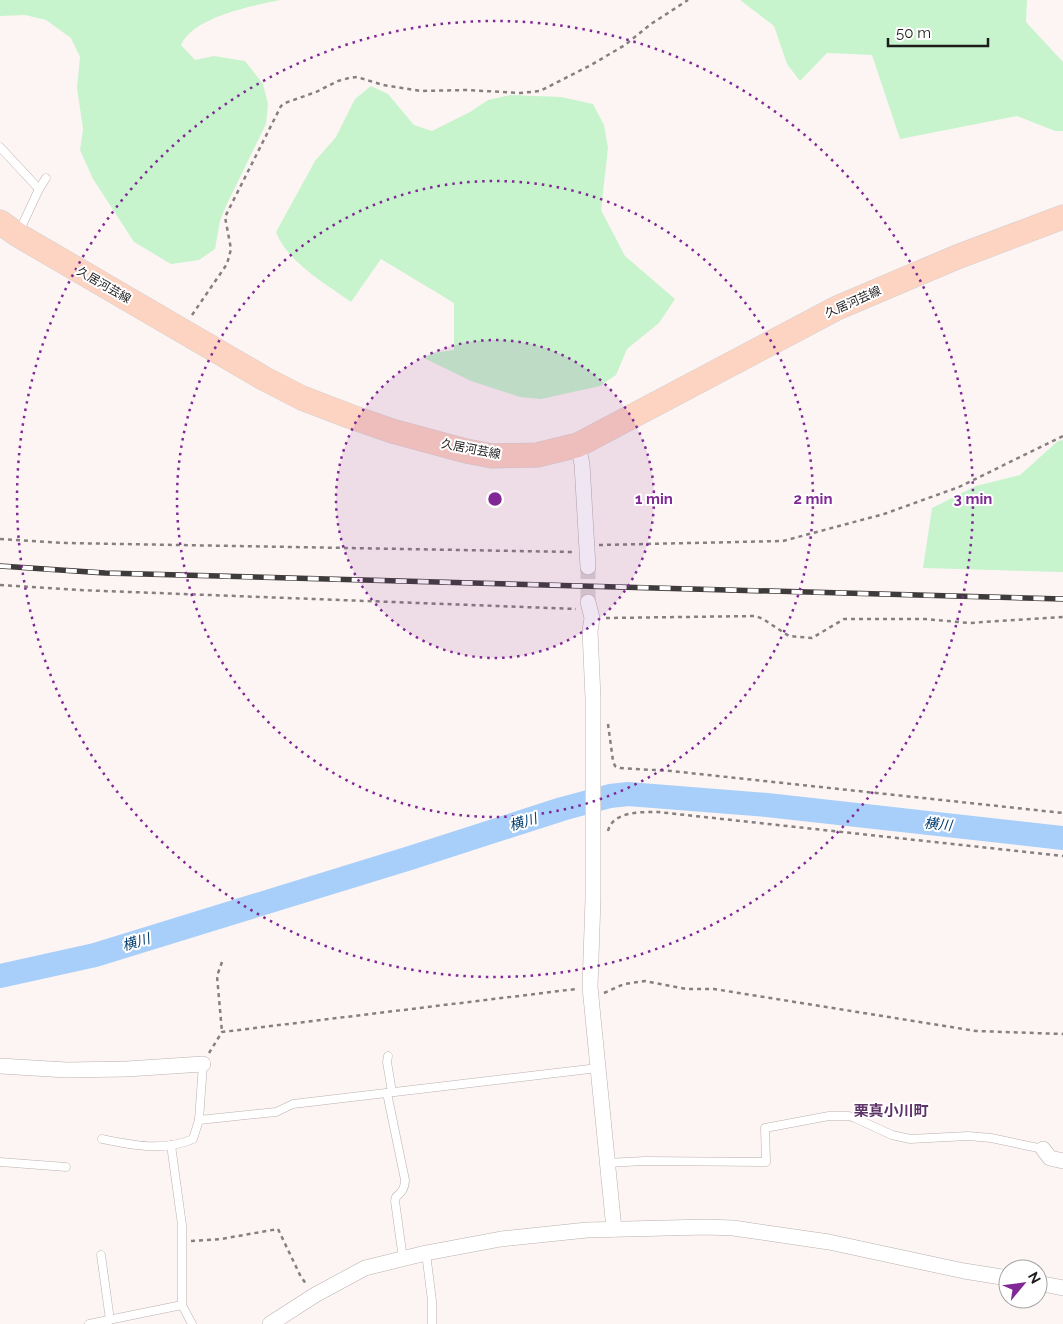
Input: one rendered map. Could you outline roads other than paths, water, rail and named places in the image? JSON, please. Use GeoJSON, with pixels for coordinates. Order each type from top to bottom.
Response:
{"type":"FeatureCollection","features":[{"type":"Feature","properties":{"kind":"main road","name":"久居河芸線"},"geometry":{"type":"LineString","coordinates":[[9,229],[181,330],[302,398],[392,431],[492,456],[537,455],[578,446],[837,308],[957,257],[1063,217]]}},
{"type":"Feature","properties":{"kind":"street"},"geometry":{"type":"LineString","coordinates":[[578,446],[582,464],[588,568]]}},
{"type":"Feature","properties":{"kind":"street"},"geometry":{"type":"LineString","coordinates":[[590,610],[593,698],[591,992],[606,1163],[614,1229]]}},
{"type":"Feature","properties":{"kind":"street"},"geometry":{"type":"LineString","coordinates":[[0,1066],[67,1070],[127,1069],[202,1064]]}},
{"type":"Feature","properties":{"kind":"street"},"geometry":{"type":"LineString","coordinates":[[1043,1150],[1050,1158],[1063,1161]]}},
{"type":"Feature","properties":{"kind":"street"},"geometry":{"type":"LineString","coordinates":[[270,1324],[315,1295],[365,1268],[426,1253],[528,1236],[614,1229],[733,1228],[829,1242],[998,1276]]}},
{"type":"Feature","properties":{"kind":"street"},"geometry":{"type":"LineString","coordinates":[[1048,1285],[1063,1288]]}},
{"type":"Feature","properties":{"kind":"lane"},"geometry":{"type":"LineString","coordinates":[[0,147],[38,189]]}},
{"type":"Feature","properties":{"kind":"lane"},"geometry":{"type":"LineString","coordinates":[[9,229],[46,178]]}},
{"type":"Feature","properties":{"kind":"lane"},"geometry":{"type":"LineString","coordinates":[[388,1056],[389,1093],[405,1180],[402,1193],[396,1197],[395,1201],[403,1259]]}},
{"type":"Feature","properties":{"kind":"lane"},"geometry":{"type":"LineString","coordinates":[[102,1139],[142,1146],[171,1145],[193,1139],[199,1120],[202,1064]]}},
{"type":"Feature","properties":{"kind":"lane"},"geometry":{"type":"LineString","coordinates":[[199,1120],[276,1112],[293,1104],[598,1068]]}},
{"type":"Feature","properties":{"kind":"lane"},"geometry":{"type":"LineString","coordinates":[[606,1163],[645,1161],[766,1162],[765,1128],[835,1116],[855,1118],[892,1135],[910,1139],[968,1136],[991,1138],[1043,1150]]}},
{"type":"Feature","properties":{"kind":"lane"},"geometry":{"type":"LineString","coordinates":[[171,1145],[182,1225],[182,1305],[192,1324]]}},
{"type":"Feature","properties":{"kind":"lane"},"geometry":{"type":"LineString","coordinates":[[0,1162],[66,1167]]}},
{"type":"Feature","properties":{"kind":"lane"},"geometry":{"type":"LineString","coordinates":[[426,1253],[432,1301],[432,1324]]}},
{"type":"Feature","properties":{"kind":"lane"},"geometry":{"type":"LineString","coordinates":[[101,1255],[110,1320]]}},
{"type":"Feature","properties":{"kind":"lane"},"geometry":{"type":"LineString","coordinates":[[89,1324],[182,1305]]}},
{"type":"Feature","properties":{"kind":"lane"},"geometry":{"type":"LineString","coordinates":[[129,1316],[132,1324]]}},
{"type":"Feature","properties":{"kind":"waterway","name":"横川"},"geometry":{"type":"LineString","coordinates":[[0,976],[95,955],[562,809],[610,796],[628,794],[767,805],[1063,838]]}},
{"type":"Feature","properties":{"kind":"tunnel"},"geometry":{"type":"LineString","coordinates":[[588,567],[588,602]]}},
{"type":"Feature","properties":{"kind":"railway"},"geometry":{"type":"LineString","coordinates":[[0,566],[105,573],[1063,599]]}},
{"type":"Feature","properties":{"kind":"district","name":"栗真小川町"},"geometry":{"type":"Point","coordinates":[891,1111]}}]}
